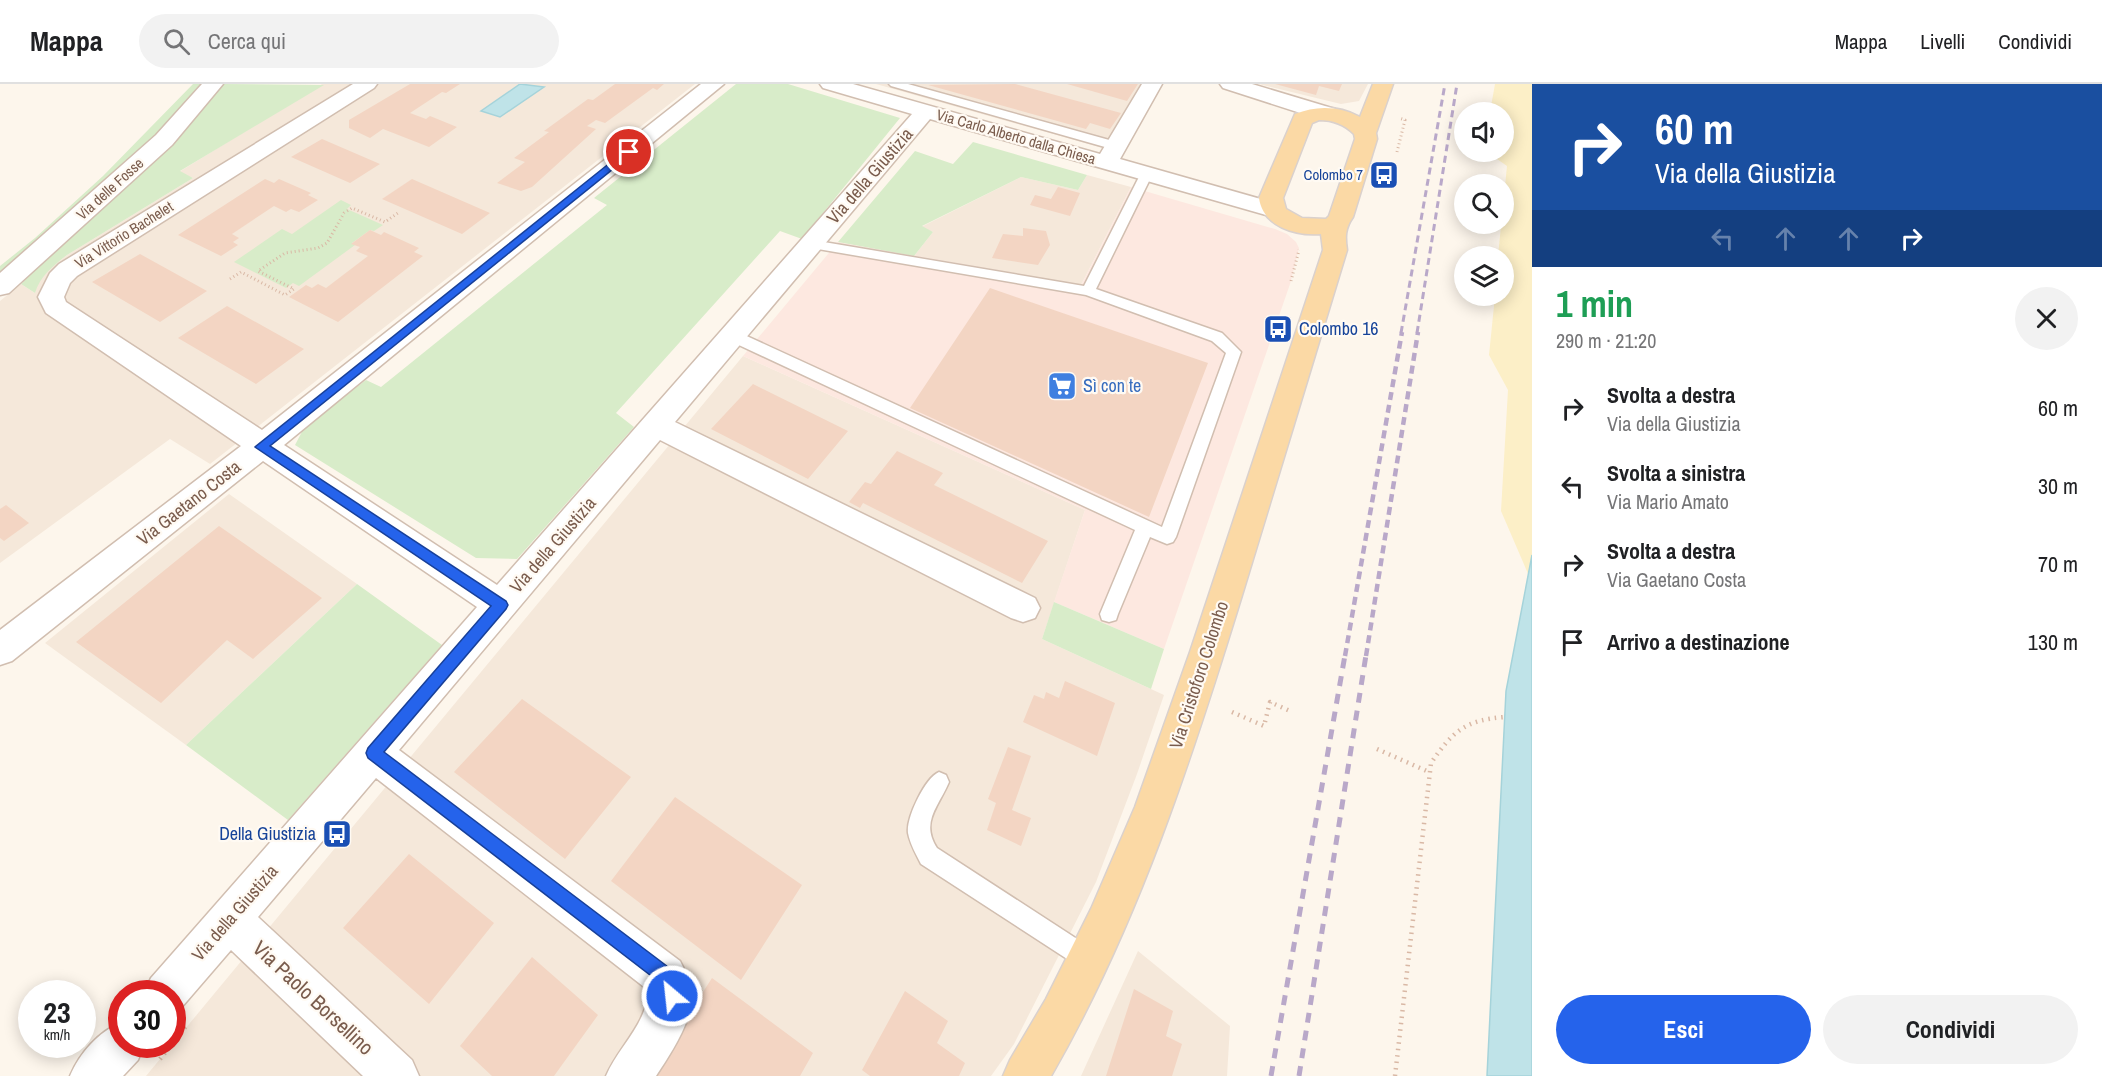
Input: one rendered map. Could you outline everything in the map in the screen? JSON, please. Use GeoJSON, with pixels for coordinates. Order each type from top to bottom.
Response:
{"type":"FeatureCollection","features":[{"type":"Feature","properties":{"kind":"main road","name":"Via Cristoforo Colombo"},"geometry":{"type":"LineString","coordinates":[[1026,1076],[1062,1015],[1089,960],[1154,807],[1189,706],[1335,250],[1333,237],[1335,224],[1341,217],[1366,139],[1347,122],[1375,108],[1383,84]]}},
{"type":"Feature","properties":{"kind":"main road"},"geometry":{"type":"LineString","coordinates":[[1332,257],[1316,237],[1280,216],[1271,204],[1300,124],[1309,116],[1347,122]]}},
{"type":"Feature","properties":{"kind":"main road"},"geometry":{"type":"LineString","coordinates":[[1300,226],[1322,228],[1335,224]]}},
{"type":"Feature","properties":{"kind":"street","name":"Via delle Fosse"},"geometry":{"type":"LineString","coordinates":[[0,287],[164,140],[213,84]]}},
{"type":"Feature","properties":{"kind":"street","name":"Via Vittorio Bachelet"},"geometry":{"type":"LineString","coordinates":[[367,84],[68,270],[53,288],[51,297],[55,307],[261,447],[501,605]]}},
{"type":"Feature","properties":{"kind":"street","name":"Via Gaetano Costa"},"geometry":{"type":"LineString","coordinates":[[0,650],[261,447],[714,84]]}},
{"type":"Feature","properties":{"kind":"street","name":"Via Carlo Alberto dalla Chiesa"},"geometry":{"type":"LineString","coordinates":[[830,84],[932,104],[1111,155],[1146,175],[1274,210]]}},
{"type":"Feature","properties":{"kind":"street"},"geometry":{"type":"LineString","coordinates":[[1111,155],[1152,84]]}},
{"type":"Feature","properties":{"kind":"street"},"geometry":{"type":"LineString","coordinates":[[1240,86],[1347,122]]}},
{"type":"Feature","properties":{"kind":"street"},"geometry":{"type":"LineString","coordinates":[[1240,86],[1273,102],[1300,124]]}},
{"type":"Feature","properties":{"kind":"street","name":"Via della Giustizia"},"geometry":{"type":"LineString","coordinates":[[177,980],[932,104]]}},
{"type":"Feature","properties":{"kind":"street","name":"Via Carlo Alberto dalla Chiesa"},"geometry":{"type":"LineString","coordinates":[[1201,191],[1248,192],[1276,185]]}},
{"type":"Feature","properties":{"kind":"street"},"geometry":{"type":"LineString","coordinates":[[656,425],[1023,608]]}},
{"type":"Feature","properties":{"kind":"street"},"geometry":{"type":"LineString","coordinates":[[373,753],[665,976],[672,987],[668,1011],[628,1076]]}},
{"type":"Feature","properties":{"kind":"street","name":"Via Paolo Borsellino"},"geometry":{"type":"LineString","coordinates":[[230,920],[396,1076]]}},
{"type":"Feature","properties":{"kind":"street"},"geometry":{"type":"LineString","coordinates":[[93,1076],[109,1058]]}},
{"type":"Feature","properties":{"kind":"lane","name":"Via Carlo Alberto dalla Chiesa"},"geometry":{"type":"LineString","coordinates":[[896,84],[932,104]]}},
{"type":"Feature","properties":{"kind":"lane"},"geometry":{"type":"LineString","coordinates":[[1088,291],[1146,175]]}},
{"type":"Feature","properties":{"kind":"lane"},"geometry":{"type":"LineString","coordinates":[[732,336],[1167,537],[1234,352],[1217,337],[1088,291],[812,244]]}},
{"type":"Feature","properties":{"kind":"lane"},"geometry":{"type":"LineString","coordinates":[[1109,614],[1145,527]]}},
{"type":"Feature","properties":{"kind":"lane"},"geometry":{"type":"LineString","coordinates":[[939,782],[917,827],[919,842],[929,856],[1089,960]]}},
{"type":"Feature","properties":{"kind":"path"},"geometry":{"type":"LineString","coordinates":[[1397,152],[1404,120]]}},
{"type":"Feature","properties":{"kind":"path"},"geometry":{"type":"LineString","coordinates":[[230,279],[242,272],[285,295],[294,289],[258,271],[285,253],[318,248],[327,243],[344,213],[352,208],[385,222],[398,213]]}},
{"type":"Feature","properties":{"kind":"path"},"geometry":{"type":"LineString","coordinates":[[1232,712],[1264,726],[1270,702],[1290,711]]}},
{"type":"Feature","properties":{"kind":"path"},"geometry":{"type":"LineString","coordinates":[[1395,1076],[1431,763],[1451,733],[1480,718],[1505,717]]}},
{"type":"Feature","properties":{"kind":"path"},"geometry":{"type":"LineString","coordinates":[[1377,749],[1429,772]]}},
{"type":"Feature","properties":{"kind":"shaded area"},"geometry":{"type":"Polygon","coordinates":[[[322,84],[695,84],[210,464],[170,439],[0,563],[0,301],[21,284],[35,293],[37,284],[49,269],[67,255],[193,178],[179,172],[322,84]]]}},
{"type":"Feature","properties":{"kind":"shaded area"},"geometry":{"type":"Polygon","coordinates":[[[876,84],[1143,84],[1106,149],[876,84]]]}},
{"type":"Feature","properties":{"kind":"shaded area"},"geometry":{"type":"Polygon","coordinates":[[[1259,84],[1368,84],[1359,101],[1341,104],[1259,84]]]}},
{"type":"Feature","properties":{"kind":"shaded area"},"geometry":{"type":"Polygon","coordinates":[[[1087,175],[1131,187],[1081,285],[914,256],[933,232],[921,227],[1021,177],[1078,190],[1087,175]]]}},
{"type":"Feature","properties":{"kind":"shaded area"},"geometry":{"type":"Polygon","coordinates":[[[1131,187],[1275,229],[1287,234],[1299,248],[1290,284],[1164,649],[1054,602],[1085,510],[743,356],[838,242],[1081,285],[1131,187]]]}},
{"type":"Feature","properties":{"kind":"shaded area"},"geometry":{"type":"Polygon","coordinates":[[[743,356],[1085,510],[1042,639],[1164,695],[1096,882],[1014,1044],[991,1076],[146,1076],[161,1058],[186,1058],[186,1028],[743,356]]]}},
{"type":"Feature","properties":{"kind":"shaded area"},"geometry":{"type":"Polygon","coordinates":[[[229,494],[357,584],[186,745],[45,643],[229,494]]]}},
{"type":"Feature","properties":{"kind":"shaded area"},"geometry":{"type":"Polygon","coordinates":[[[1138,951],[1230,1026],[1227,1076],[1081,1076],[1138,951]]]}},
{"type":"Feature","properties":{"kind":"green space"},"geometry":{"type":"Polygon","coordinates":[[[193,84],[207,84],[185,111],[0,281],[0,266],[35,238],[103,176],[193,84]]]}},
{"type":"Feature","properties":{"kind":"green space"},"geometry":{"type":"Polygon","coordinates":[[[223,84],[324,85],[180,171],[193,178],[67,255],[44,276],[35,293],[21,284],[223,84]]]}},
{"type":"Feature","properties":{"kind":"green space"},"geometry":{"type":"Polygon","coordinates":[[[736,84],[788,84],[900,118],[802,239],[780,231],[616,413],[634,427],[517,559],[476,558],[295,445],[305,426],[366,380],[381,387],[607,205],[594,198],[736,84]]]}},
{"type":"Feature","properties":{"kind":"green space"},"geometry":{"type":"Polygon","coordinates":[[[973,142],[1087,175],[1078,190],[1021,177],[922,226],[933,232],[914,256],[838,242],[915,151],[953,164],[973,142]]]}},
{"type":"Feature","properties":{"kind":"green space"},"geometry":{"type":"Polygon","coordinates":[[[341,200],[351,205],[347,209],[383,225],[374,231],[370,230],[352,243],[355,245],[299,286],[293,283],[286,288],[234,262],[282,229],[292,234],[341,200]]]}},
{"type":"Feature","properties":{"kind":"green space"},"geometry":{"type":"Polygon","coordinates":[[[357,584],[442,645],[288,820],[186,745],[357,584]]]}},
{"type":"Feature","properties":{"kind":"green space"},"geometry":{"type":"Polygon","coordinates":[[[1054,602],[1164,649],[1151,689],[1042,639],[1054,602]]]}},
{"type":"Feature","properties":{"kind":"sand"},"geometry":{"type":"Polygon","coordinates":[[[1495,84],[1532,84],[1532,555],[1529,576],[1501,511],[1508,390],[1489,355],[1494,306],[1514,306],[1514,246],[1499,246],[1500,234],[1514,234],[1514,174],[1506,174],[1507,166],[1501,162],[1514,162],[1514,102],[1492,102],[1495,84]]]}},
{"type":"Feature","properties":{"kind":"water"},"geometry":{"type":"Polygon","coordinates":[[[520,84],[544,87],[500,117],[481,111],[520,84]]]}},
{"type":"Feature","properties":{"kind":"water"},"geometry":{"type":"Polygon","coordinates":[[[1532,555],[1532,1076],[1487,1076],[1506,691],[1532,555]]]}},
{"type":"Feature","properties":{"kind":"building"},"geometry":{"type":"Polygon","coordinates":[[[410,84],[460,84],[446,93],[442,92],[410,113],[426,119],[430,116],[457,127],[429,147],[383,129],[370,138],[349,128],[349,120],[410,84]]]}},
{"type":"Feature","properties":{"kind":"building"},"geometry":{"type":"Polygon","coordinates":[[[615,84],[664,84],[657,90],[653,88],[605,123],[596,120],[587,126],[596,129],[532,187],[521,191],[497,183],[525,162],[514,158],[549,132],[544,131],[588,99],[593,100],[615,84]]]}},
{"type":"Feature","properties":{"kind":"building"},"geometry":{"type":"Polygon","coordinates":[[[1015,84],[1121,113],[1110,129],[1090,123],[1086,129],[928,85],[1015,84]]]}},
{"type":"Feature","properties":{"kind":"building"},"geometry":{"type":"Polygon","coordinates":[[[1067,84],[1138,84],[1127,101],[1067,84]]]}},
{"type":"Feature","properties":{"kind":"building"},"geometry":{"type":"Polygon","coordinates":[[[1275,84],[1342,84],[1339,91],[1319,86],[1316,95],[1275,84]]]}},
{"type":"Feature","properties":{"kind":"building"},"geometry":{"type":"Polygon","coordinates":[[[322,139],[380,164],[350,183],[291,157],[322,139]]]}},
{"type":"Feature","properties":{"kind":"building"},"geometry":{"type":"Polygon","coordinates":[[[265,179],[274,183],[279,179],[311,193],[308,195],[318,200],[299,212],[291,209],[286,212],[274,206],[232,234],[239,238],[233,242],[238,245],[221,256],[178,235],[265,179]]]}},
{"type":"Feature","properties":{"kind":"building"},"geometry":{"type":"Polygon","coordinates":[[[412,179],[490,213],[462,234],[382,199],[412,179]]]}},
{"type":"Feature","properties":{"kind":"building"},"geometry":{"type":"Polygon","coordinates":[[[1058,187],[1080,193],[1070,216],[1030,205],[1035,195],[1051,199],[1058,187]]]}},
{"type":"Feature","properties":{"kind":"building"},"geometry":{"type":"Polygon","coordinates":[[[1023,228],[1046,231],[1050,245],[1038,265],[992,258],[1003,234],[1023,236],[1023,228]]]}},
{"type":"Feature","properties":{"kind":"building"},"geometry":{"type":"Polygon","coordinates":[[[370,230],[381,235],[384,232],[419,248],[414,252],[423,256],[338,322],[289,297],[306,285],[312,288],[318,284],[326,288],[368,256],[356,251],[360,247],[351,244],[370,230]]]}},
{"type":"Feature","properties":{"kind":"building"},"geometry":{"type":"Polygon","coordinates":[[[140,254],[207,291],[160,322],[92,282],[140,254]]]}},
{"type":"Feature","properties":{"kind":"building","name":"Sì con te"},"geometry":{"type":"Polygon","coordinates":[[[990,288],[1208,363],[1149,517],[910,408],[990,288]]]}},
{"type":"Feature","properties":{"kind":"building"},"geometry":{"type":"Polygon","coordinates":[[[227,306],[304,349],[256,384],[178,338],[227,306]]]}},
{"type":"Feature","properties":{"kind":"building"},"geometry":{"type":"Polygon","coordinates":[[[753,384],[848,431],[808,479],[711,429],[753,384]]]}},
{"type":"Feature","properties":{"kind":"building"},"geometry":{"type":"Polygon","coordinates":[[[897,451],[943,473],[934,485],[1048,541],[1022,583],[863,503],[860,508],[849,502],[865,482],[871,484],[897,451]]]}},
{"type":"Feature","properties":{"kind":"building"},"geometry":{"type":"Polygon","coordinates":[[[6,505],[29,523],[4,541],[0,538],[0,509],[6,505]]]}},
{"type":"Feature","properties":{"kind":"building"},"geometry":{"type":"Polygon","coordinates":[[[219,526],[322,598],[253,659],[227,640],[161,703],[76,642],[219,526]]]}},
{"type":"Feature","properties":{"kind":"building"},"geometry":{"type":"Polygon","coordinates":[[[1065,681],[1115,703],[1097,756],[1023,722],[1034,695],[1044,699],[1046,692],[1059,698],[1065,681]]]}},
{"type":"Feature","properties":{"kind":"building"},"geometry":{"type":"Polygon","coordinates":[[[522,699],[631,777],[565,859],[454,772],[522,699]]]}},
{"type":"Feature","properties":{"kind":"building"},"geometry":{"type":"Polygon","coordinates":[[[1008,747],[1031,756],[1012,810],[1031,818],[1021,846],[987,830],[996,803],[988,799],[1008,747]]]}},
{"type":"Feature","properties":{"kind":"building"},"geometry":{"type":"Polygon","coordinates":[[[675,797],[802,885],[741,980],[611,881],[675,797]]]}},
{"type":"Feature","properties":{"kind":"building"},"geometry":{"type":"Polygon","coordinates":[[[409,854],[494,923],[429,1004],[343,928],[409,854]]]}},
{"type":"Feature","properties":{"kind":"building"},"geometry":{"type":"Polygon","coordinates":[[[532,957],[598,1015],[554,1076],[492,1076],[460,1046],[532,957]]]}},
{"type":"Feature","properties":{"kind":"building"},"geometry":{"type":"Polygon","coordinates":[[[712,978],[813,1053],[800,1076],[649,1076],[712,978]]]}},
{"type":"Feature","properties":{"kind":"building"},"geometry":{"type":"Polygon","coordinates":[[[1134,989],[1173,1011],[1166,1036],[1182,1044],[1172,1076],[1106,1076],[1134,989]]]}},
{"type":"Feature","properties":{"kind":"building"},"geometry":{"type":"Polygon","coordinates":[[[905,991],[948,1021],[937,1043],[965,1063],[959,1076],[870,1076],[862,1070],[905,991]]]}},
{"type":"Feature","properties":{"kind":"railway"},"geometry":{"type":"LineString","coordinates":[[1401,333],[1445,84]]}},
{"type":"Feature","properties":{"kind":"railway"},"geometry":{"type":"LineString","coordinates":[[1417,333],[1457,84]]}},
{"type":"Feature","properties":{"kind":"railway"},"geometry":{"type":"LineString","coordinates":[[1345,656],[1402,332]]}},
{"type":"Feature","properties":{"kind":"railway"},"geometry":{"type":"LineString","coordinates":[[1366,656],[1418,332]]}},
{"type":"Feature","properties":{"kind":"railway"},"geometry":{"type":"LineString","coordinates":[[1271,1076],[1345,655]]}},
{"type":"Feature","properties":{"kind":"railway"},"geometry":{"type":"LineString","coordinates":[[1299,1076],[1366,655]]}},
{"type":"Feature","properties":{"kind":"place","name":"Colombo 7"},"geometry":{"type":"Point","coordinates":[1384,175]}},
{"type":"Feature","properties":{"kind":"place","name":"Colombo 16"},"geometry":{"type":"Point","coordinates":[1278,329]}},
{"type":"Feature","properties":{"kind":"place","name":"Sì con te"},"geometry":{"type":"Point","coordinates":[1062,386]}},
{"type":"Feature","properties":{"kind":"place","name":"Della Giustizia"},"geometry":{"type":"Point","coordinates":[337,834]}},
{"type":"Feature","properties":{"kind":"route"},"geometry":{"type":"LineString","coordinates":[[629,152],[261,447],[501,605],[373,753],[665,976],[672,987],[672,996]]}}]}
